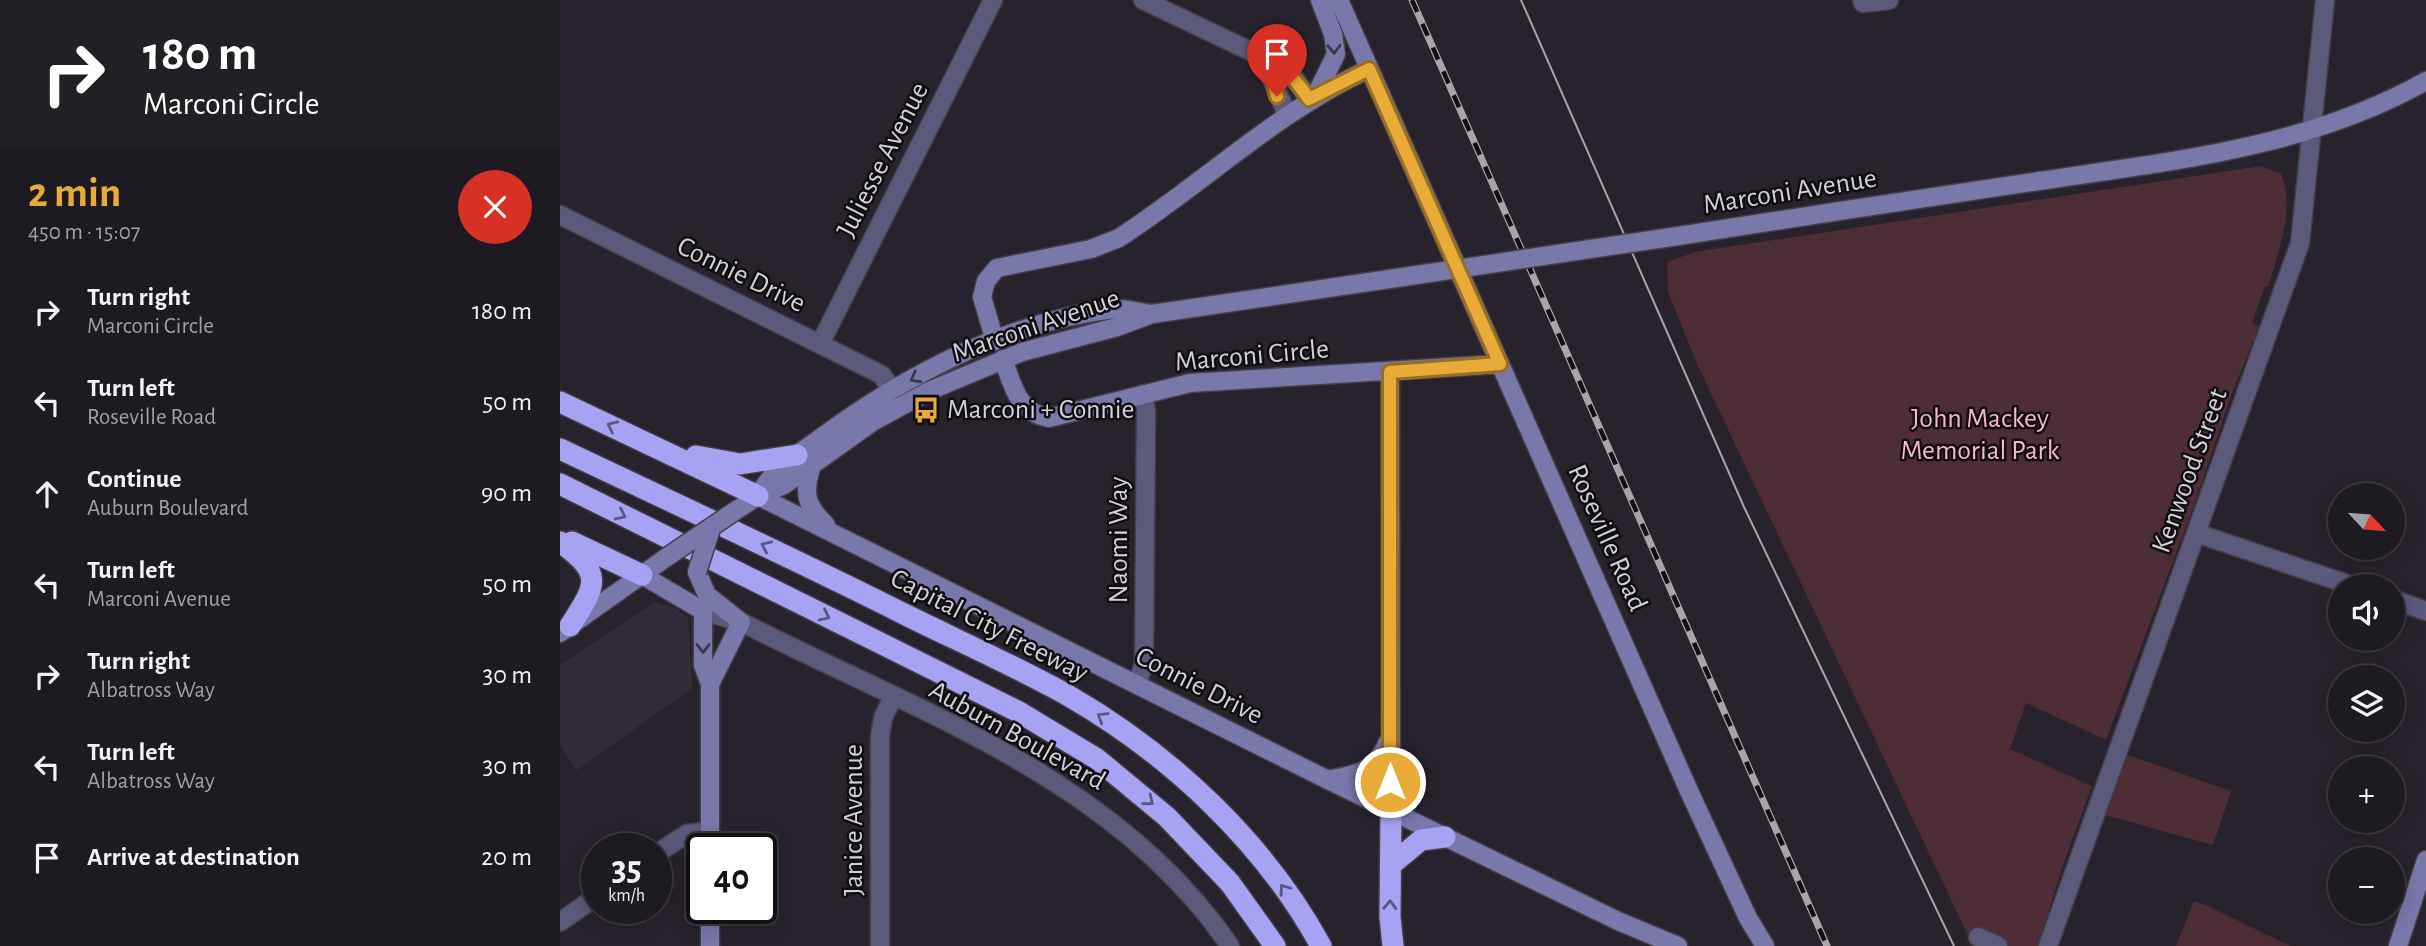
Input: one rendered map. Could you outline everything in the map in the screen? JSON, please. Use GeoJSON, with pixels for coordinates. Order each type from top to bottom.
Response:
{"type":"FeatureCollection","features":[{"type":"Feature","properties":{"kind":"highway"},"geometry":{"type":"LineString","coordinates":[[560,402],[758,496]]}},
{"type":"Feature","properties":{"kind":"highway"},"geometry":{"type":"LineString","coordinates":[[647,443],[716,461],[740,464],[805,460]]}},
{"type":"Feature","properties":{"kind":"highway","name":"Capital City Freeway"},"geometry":{"type":"LineString","coordinates":[[560,449],[828,575],[1057,690],[1137,740],[1199,792],[1259,855],[1321,946]]}},
{"type":"Feature","properties":{"kind":"highway"},"geometry":{"type":"LineString","coordinates":[[560,484],[1019,712],[1097,760],[1167,817],[1230,883],[1275,946]]}},
{"type":"Feature","properties":{"kind":"highway"},"geometry":{"type":"LineString","coordinates":[[560,541],[580,544],[642,575]]}},
{"type":"Feature","properties":{"kind":"highway"},"geometry":{"type":"LineString","coordinates":[[560,541],[582,558],[594,581],[589,596],[565,630]]}},
{"type":"Feature","properties":{"kind":"highway"},"geometry":{"type":"LineString","coordinates":[[1391,809],[1390,917],[1393,946]]}},
{"type":"Feature","properties":{"kind":"highway"},"geometry":{"type":"LineString","coordinates":[[1392,864],[1421,840],[1445,836]]}},
{"type":"Feature","properties":{"kind":"main road"},"geometry":{"type":"LineString","coordinates":[[1312,97],[1336,54],[1333,34],[1320,0]]}},
{"type":"Feature","properties":{"kind":"main road"},"geometry":{"type":"LineString","coordinates":[[1339,0],[1369,69]]}},
{"type":"Feature","properties":{"kind":"main road","name":"Marconi Avenue"},"geometry":{"type":"LineString","coordinates":[[995,341],[982,297],[986,281],[997,268],[1091,249],[1119,238],[1287,113],[1312,97],[1369,69]]}},
{"type":"Feature","properties":{"kind":"main road","name":"Roseville Road"},"geometry":{"type":"LineString","coordinates":[[1369,69],[1748,918],[1765,946]]}},
{"type":"Feature","properties":{"kind":"main road","name":"Marconi Avenue"},"geometry":{"type":"LineString","coordinates":[[565,630],[758,496],[771,473],[805,460],[900,406],[1003,359],[1048,344],[1117,327],[1152,314],[2213,155],[2311,131],[2386,101],[2426,81]]}},
{"type":"Feature","properties":{"kind":"main road","name":"Marconi Avenue"},"geometry":{"type":"LineString","coordinates":[[805,460],[891,390],[932,368],[995,341],[1043,324],[1117,308],[1152,314]]}},
{"type":"Feature","properties":{"kind":"main road","name":"Marconi Circle"},"geometry":{"type":"LineString","coordinates":[[1003,359],[1023,406],[1040,416],[1059,416],[1143,394],[1211,381],[1500,364]]}},
{"type":"Feature","properties":{"kind":"main road"},"geometry":{"type":"LineString","coordinates":[[1390,372],[1391,809]]}},
{"type":"Feature","properties":{"kind":"main road"},"geometry":{"type":"LineString","coordinates":[[805,460],[806,499],[814,513],[833,532]]}},
{"type":"Feature","properties":{"kind":"main road","name":"Connie Drive"},"geometry":{"type":"LineString","coordinates":[[758,496],[1328,780],[1618,920],[1678,946]]}},
{"type":"Feature","properties":{"kind":"main road","name":"Auburn Boulevard"},"geometry":{"type":"LineString","coordinates":[[712,526],[697,572],[707,595],[741,622]]}},
{"type":"Feature","properties":{"kind":"main road","name":"Auburn Boulevard"},"geometry":{"type":"LineString","coordinates":[[642,575],[704,611]]}},
{"type":"Feature","properties":{"kind":"main road"},"geometry":{"type":"LineString","coordinates":[[704,611],[703,665],[710,684],[710,833]]}},
{"type":"Feature","properties":{"kind":"main road"},"geometry":{"type":"LineString","coordinates":[[710,684],[741,622]]}},
{"type":"Feature","properties":{"kind":"main road"},"geometry":{"type":"LineString","coordinates":[[1328,780],[1369,770],[1382,755],[1390,736]]}},
{"type":"Feature","properties":{"kind":"main road"},"geometry":{"type":"LineString","coordinates":[[2398,946],[2426,860]]}},
{"type":"Feature","properties":{"kind":"main road","name":"Roseville Road"},"geometry":{"type":"LineString","coordinates":[[1748,918],[1754,946]]}},
{"type":"Feature","properties":{"kind":"main road","name":"Connie Drive"},"geometry":{"type":"LineString","coordinates":[[1618,920],[1649,946]]}},
{"type":"Feature","properties":{"kind":"main road"},"geometry":{"type":"LineString","coordinates":[[710,924],[710,946]]}},
{"type":"Feature","properties":{"kind":"street","name":"Juliesse Avenue"},"geometry":{"type":"LineString","coordinates":[[820,344],[993,0]]}},
{"type":"Feature","properties":{"kind":"street"},"geometry":{"type":"LineString","coordinates":[[1143,0],[1271,61],[1295,79],[1312,97]]}},
{"type":"Feature","properties":{"kind":"street"},"geometry":{"type":"LineString","coordinates":[[1862,0],[1863,3],[1889,0]]}},
{"type":"Feature","properties":{"kind":"street","name":"Kenwood Street"},"geometry":{"type":"LineString","coordinates":[[2048,946],[2300,243],[2325,0]]}},
{"type":"Feature","properties":{"kind":"street"},"geometry":{"type":"LineString","coordinates":[[1261,58],[1271,72],[1277,96],[1287,113]]}},
{"type":"Feature","properties":{"kind":"street","name":"Connie Drive"},"geometry":{"type":"LineString","coordinates":[[560,215],[882,375],[891,390]]}},
{"type":"Feature","properties":{"kind":"street","name":"Naomi Way"},"geometry":{"type":"LineString","coordinates":[[1136,684],[1144,665],[1146,411],[1143,394]]}},
{"type":"Feature","properties":{"kind":"street"},"geometry":{"type":"LineString","coordinates":[[2196,533],[2328,578]]}},
{"type":"Feature","properties":{"kind":"street"},"geometry":{"type":"LineString","coordinates":[[2405,604],[2426,611]]}},
{"type":"Feature","properties":{"kind":"street","name":"Auburn Boulevard"},"geometry":{"type":"LineString","coordinates":[[704,611],[741,622],[893,697],[1016,759],[1095,807],[1165,869],[1230,946]]}},
{"type":"Feature","properties":{"kind":"street","name":"Janice Avenue"},"geometry":{"type":"LineString","coordinates":[[880,946],[880,736],[883,718],[893,697]]}},
{"type":"Feature","properties":{"kind":"street"},"geometry":{"type":"LineString","coordinates":[[560,922],[581,907]]}},
{"type":"Feature","properties":{"kind":"street"},"geometry":{"type":"LineString","coordinates":[[1978,937],[1998,946]]}},
{"type":"Feature","properties":{"kind":"shaded area"},"geometry":{"type":"Polygon","coordinates":[[[655,602],[675,608],[688,618],[692,688],[577,770],[560,746],[560,665],[655,602]]]}},
{"type":"Feature","properties":{"kind":"green space","name":"John Mackey Memorial Park"},"geometry":{"type":"Polygon","coordinates":[[[2261,166],[2281,174],[2287,201],[2284,230],[2276,260],[2268,287],[2265,287],[2252,322],[2259,327],[2234,388],[2193,508],[2106,740],[2026,703],[2010,749],[2092,786],[2063,865],[2038,946],[1973,946],[1698,366],[1668,292],[1667,262],[1695,252],[2261,166]]]}},
{"type":"Feature","properties":{"kind":"green space"},"geometry":{"type":"Polygon","coordinates":[[[2128,755],[2231,791],[2213,845],[2105,815],[2128,755]]]}},
{"type":"Feature","properties":{"kind":"green space"},"geometry":{"type":"Polygon","coordinates":[[[2194,901],[2206,905],[2290,946],[2176,946],[2194,901]]]}},
{"type":"Feature","properties":{"kind":"tram line"},"geometry":{"type":"LineString","coordinates":[[1521,0],[1744,507],[1954,946]]}},
{"type":"Feature","properties":{"kind":"railway"},"geometry":{"type":"LineString","coordinates":[[1412,0],[1827,946]]}},
{"type":"Feature","properties":{"kind":"place","name":"Marconi + Connie"},"geometry":{"type":"Point","coordinates":[926,410]}},
{"type":"Feature","properties":{"kind":"route"},"geometry":{"type":"LineString","coordinates":[[1277,96],[1271,72],[1261,58],[1271,61],[1295,79],[1309,99],[1369,69],[1500,364],[1390,372],[1390,782]]}}]}
